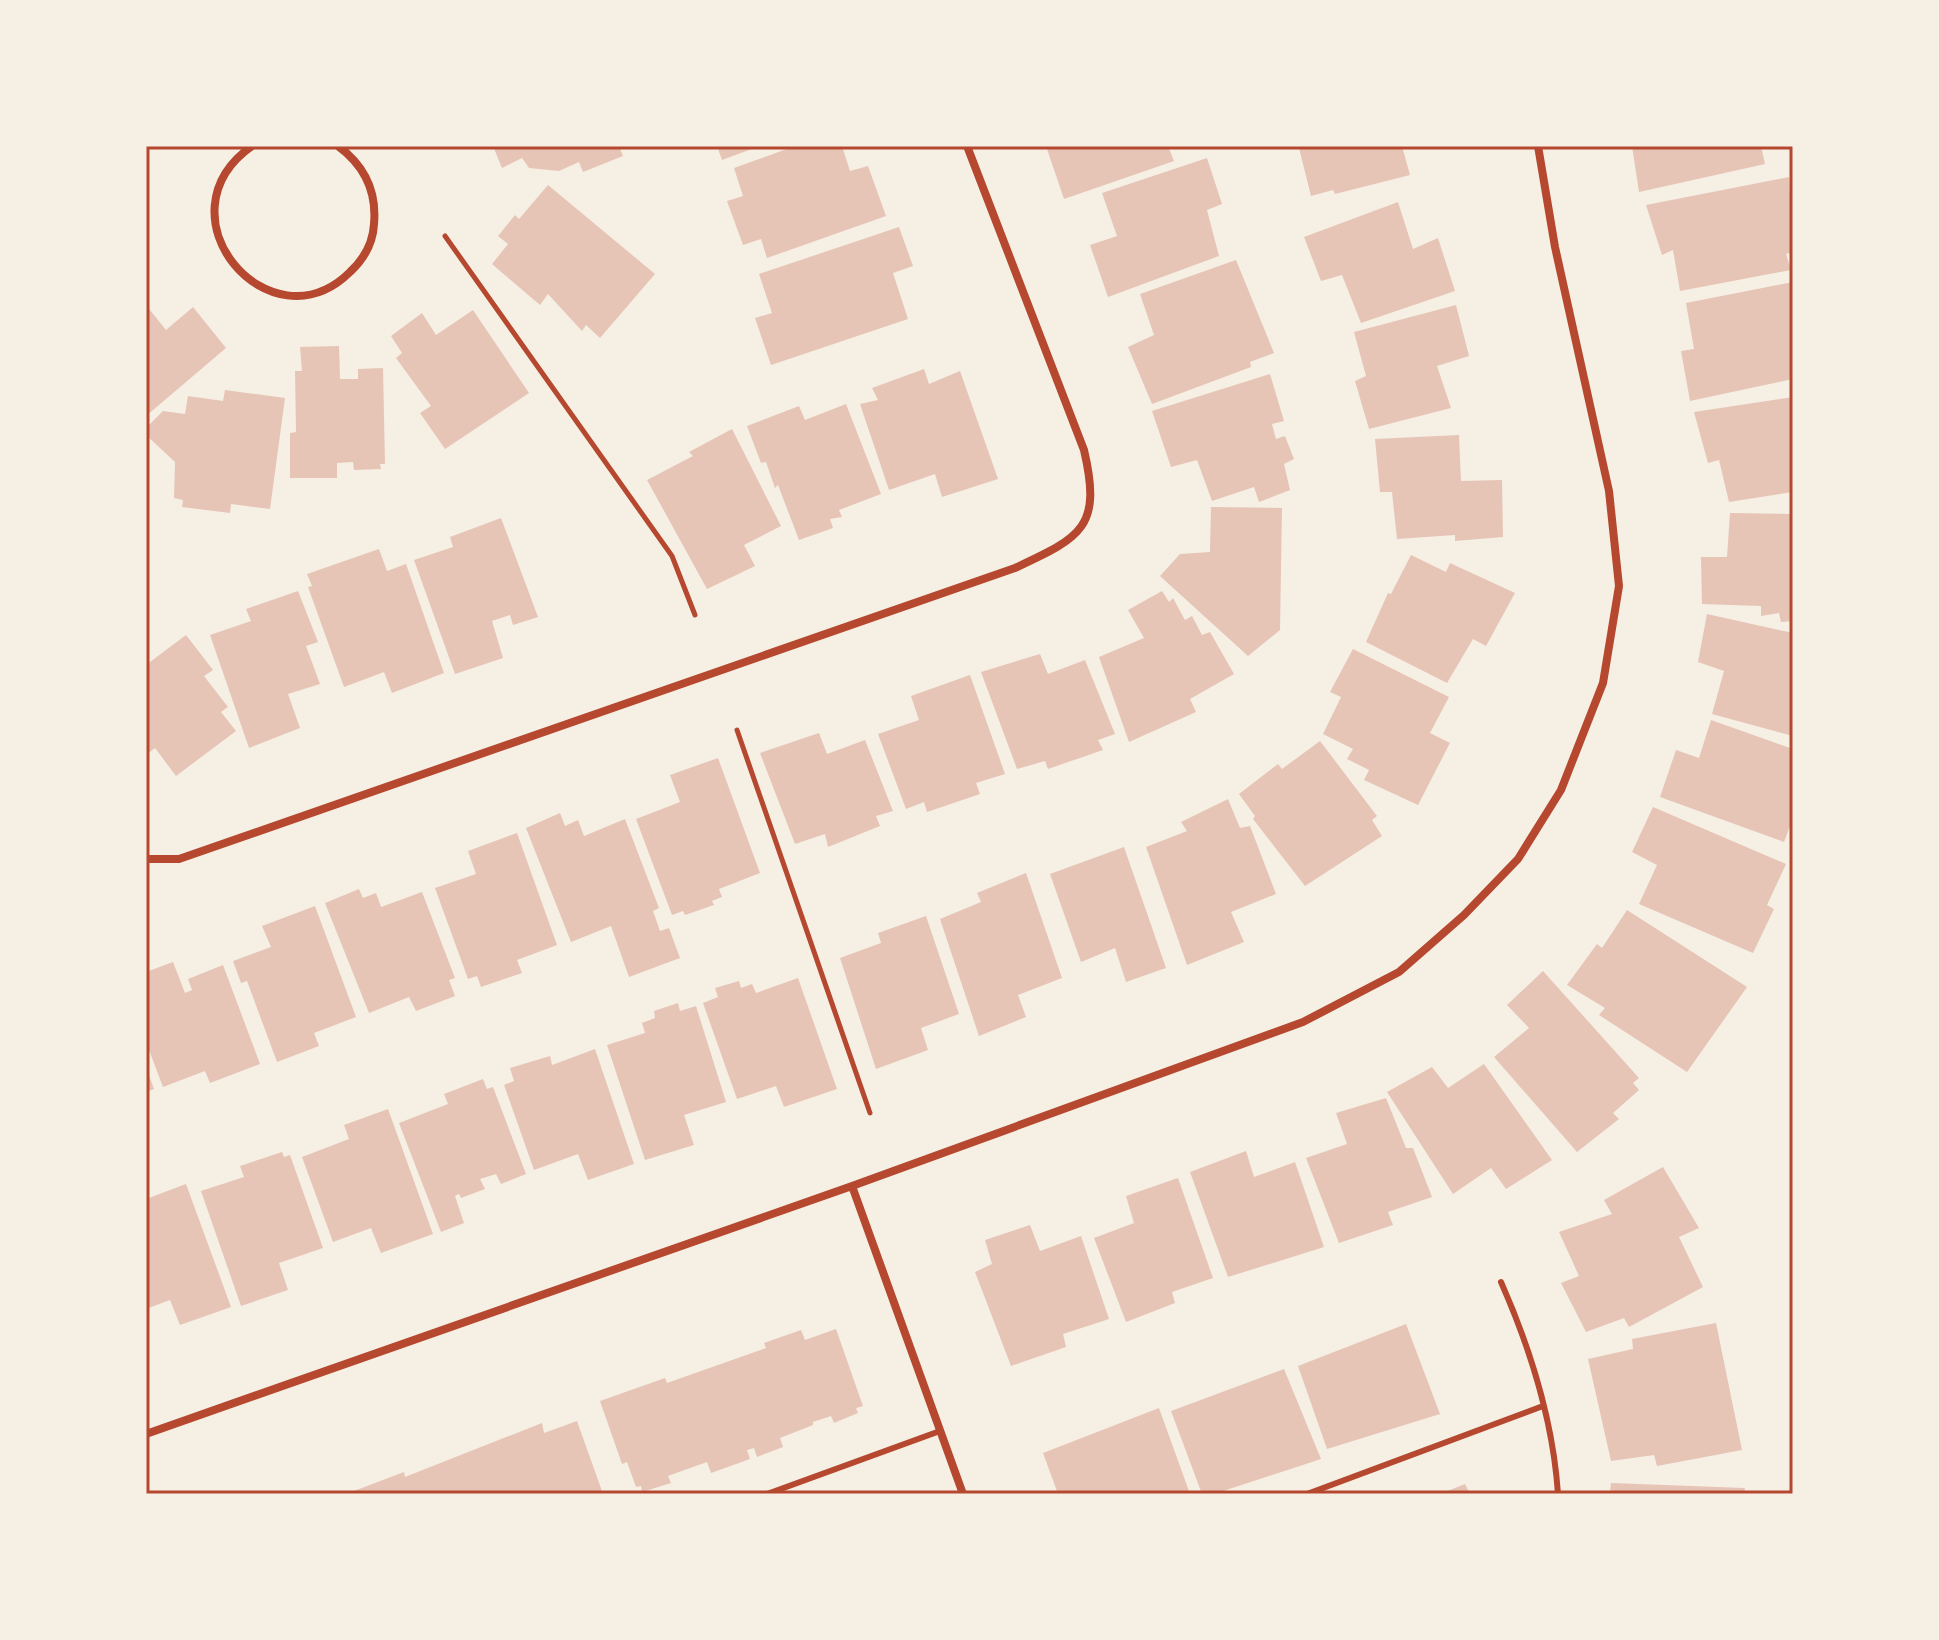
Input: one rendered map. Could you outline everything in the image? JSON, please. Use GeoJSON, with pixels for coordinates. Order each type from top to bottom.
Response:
{"type":"FeatureCollection","features":[{"type":"Feature","properties":{"kind":"street"},"geometry":{"type":"LineString","coordinates":[[252,146],[231,165],[219,187],[214,212],[218,237],[228,260],[246,278],[269,291],[293,295],[319,292],[342,280],[362,261],[373,235],[376,207],[369,180],[353,157],[338,146]]}},
{"type":"Feature","properties":{"kind":"street"},"geometry":{"type":"LineString","coordinates":[[146,859],[179,859],[1015,568],[1062,547],[1089,519],[1093,487],[1084,450],[967,146]]}},
{"type":"Feature","properties":{"kind":"street"},"geometry":{"type":"LineString","coordinates":[[146,1434],[852,1186],[1303,1022],[1399,972],[1464,915],[1518,859],[1561,790],[1603,683],[1619,586],[1609,491],[1555,247],[1538,146]]}},
{"type":"Feature","properties":{"kind":"street"},"geometry":{"type":"LineString","coordinates":[[852,1186],[963,1494]]}},
{"type":"Feature","properties":{"kind":"lane"},"geometry":{"type":"LineString","coordinates":[[1501,1282],[1530,1347],[1556,1464],[1558,1494]]}},
{"type":"Feature","properties":{"kind":"lane"},"geometry":{"type":"LineString","coordinates":[[1307,1494],[1543,1406]]}},
{"type":"Feature","properties":{"kind":"lane"},"geometry":{"type":"LineString","coordinates":[[767,1494],[940,1431]]}},
{"type":"Feature","properties":{"kind":"path"},"geometry":{"type":"LineString","coordinates":[[445,236],[672,556],[695,615]]}},
{"type":"Feature","properties":{"kind":"path"},"geometry":{"type":"LineString","coordinates":[[737,730],[870,1113]]}},
{"type":"Feature","properties":{"kind":"building"},"geometry":{"type":"Polygon","coordinates":[[[493,146],[619,146],[623,156],[583,172],[579,162],[559,171],[529,168],[522,158],[502,168],[493,146]]]}},
{"type":"Feature","properties":{"kind":"building"},"geometry":{"type":"Polygon","coordinates":[[[717,146],[760,146],[722,160],[717,146]]]}},
{"type":"Feature","properties":{"kind":"building"},"geometry":{"type":"Polygon","coordinates":[[[795,146],[842,146],[850,171],[868,166],[886,216],[767,258],[761,239],[743,245],[727,201],[743,196],[734,168],[795,146]]]}},
{"type":"Feature","properties":{"kind":"building"},"geometry":{"type":"Polygon","coordinates":[[[1056,146],[1168,146],[1174,161],[1064,199],[1047,149],[1056,146]]]}},
{"type":"Feature","properties":{"kind":"building"},"geometry":{"type":"Polygon","coordinates":[[[1402,146],[1410,175],[1335,194],[1333,190],[1311,196],[1299,148],[1402,146]]]}},
{"type":"Feature","properties":{"kind":"building"},"geometry":{"type":"Polygon","coordinates":[[[1632,146],[1761,146],[1765,164],[1639,192],[1632,146]]]}},
{"type":"Feature","properties":{"kind":"building"},"geometry":{"type":"Polygon","coordinates":[[[1207,158],[1222,204],[1207,210],[1219,256],[1108,297],[1090,245],[1117,236],[1102,193],[1207,158]]]}},
{"type":"Feature","properties":{"kind":"building"},"geometry":{"type":"Polygon","coordinates":[[[1789,177],[1793,252],[1786,254],[1791,270],[1680,291],[1673,250],[1662,255],[1646,205],[1789,177]]]}},
{"type":"Feature","properties":{"kind":"building"},"geometry":{"type":"Polygon","coordinates":[[[548,185],[655,274],[600,338],[586,325],[582,331],[548,294],[540,305],[492,264],[508,244],[498,236],[515,215],[519,219],[548,185]]]}},
{"type":"Feature","properties":{"kind":"building"},"geometry":{"type":"Polygon","coordinates":[[[1398,202],[1413,249],[1438,238],[1455,291],[1361,323],[1342,275],[1321,281],[1304,237],[1398,202]]]}},
{"type":"Feature","properties":{"kind":"building"},"geometry":{"type":"Polygon","coordinates":[[[899,227],[913,266],[893,273],[908,319],[771,365],[755,318],[772,313],[759,274],[899,227]]]}},
{"type":"Feature","properties":{"kind":"building"},"geometry":{"type":"Polygon","coordinates":[[[1236,260],[1274,353],[1250,362],[1251,367],[1152,404],[1128,347],[1154,335],[1140,294],[1236,260]]]}},
{"type":"Feature","properties":{"kind":"building"},"geometry":{"type":"Polygon","coordinates":[[[1793,282],[1793,379],[1690,401],[1681,351],[1694,349],[1686,303],[1793,282]]]}},
{"type":"Feature","properties":{"kind":"building"},"geometry":{"type":"Polygon","coordinates":[[[146,305],[166,330],[193,307],[226,348],[146,416],[146,305]]]}},
{"type":"Feature","properties":{"kind":"building"},"geometry":{"type":"Polygon","coordinates":[[[1456,305],[1469,356],[1437,366],[1451,408],[1369,429],[1355,381],[1366,376],[1354,332],[1456,305]]]}},
{"type":"Feature","properties":{"kind":"building"},"geometry":{"type":"Polygon","coordinates":[[[473,310],[529,393],[445,449],[420,413],[431,406],[396,358],[402,353],[391,336],[422,313],[436,335],[473,310]]]}},
{"type":"Feature","properties":{"kind":"building"},"geometry":{"type":"Polygon","coordinates":[[[339,346],[340,379],[358,379],[358,369],[383,368],[385,464],[380,464],[381,469],[354,470],[353,462],[337,463],[337,478],[290,478],[290,433],[296,432],[295,371],[302,371],[300,347],[339,346]]]}},
{"type":"Feature","properties":{"kind":"building"},"geometry":{"type":"Polygon","coordinates":[[[924,369],[929,384],[960,371],[998,479],[942,497],[935,474],[889,490],[860,404],[878,400],[872,388],[924,369]]]}},
{"type":"Feature","properties":{"kind":"building"},"geometry":{"type":"Polygon","coordinates":[[[1270,374],[1284,421],[1272,424],[1276,439],[1285,436],[1294,459],[1284,464],[1290,490],[1259,502],[1254,487],[1212,501],[1197,460],[1171,467],[1152,411],[1270,374]]]}},
{"type":"Feature","properties":{"kind":"building"},"geometry":{"type":"Polygon","coordinates":[[[225,390],[285,398],[270,509],[231,504],[230,513],[182,507],[183,500],[174,498],[175,462],[146,435],[146,428],[163,411],[185,414],[188,396],[223,401],[225,390]]]}},
{"type":"Feature","properties":{"kind":"building"},"geometry":{"type":"Polygon","coordinates":[[[1793,397],[1793,492],[1729,502],[1719,460],[1708,463],[1694,412],[1793,397]]]}},
{"type":"Feature","properties":{"kind":"building"},"geometry":{"type":"Polygon","coordinates":[[[846,404],[881,494],[839,510],[842,517],[830,519],[833,528],[799,540],[778,485],[775,488],[766,462],[761,463],[747,426],[799,406],[805,420],[846,404]]]}},
{"type":"Feature","properties":{"kind":"building"},"geometry":{"type":"Polygon","coordinates":[[[732,429],[781,526],[744,545],[755,566],[707,589],[647,480],[693,456],[689,452],[732,429]]]}},
{"type":"Feature","properties":{"kind":"building"},"geometry":{"type":"Polygon","coordinates":[[[1459,435],[1461,481],[1502,480],[1503,537],[1455,541],[1455,535],[1397,539],[1392,492],[1380,492],[1375,439],[1459,435]]]}},
{"type":"Feature","properties":{"kind":"building"},"geometry":{"type":"Polygon","coordinates":[[[1211,507],[1282,508],[1280,630],[1248,656],[1160,576],[1180,554],[1210,552],[1211,507]]]}},
{"type":"Feature","properties":{"kind":"building"},"geometry":{"type":"Polygon","coordinates":[[[1730,513],[1793,514],[1793,621],[1781,622],[1779,613],[1761,616],[1761,606],[1702,604],[1701,557],[1727,557],[1730,513]]]}},
{"type":"Feature","properties":{"kind":"building"},"geometry":{"type":"Polygon","coordinates":[[[501,518],[538,617],[513,625],[510,615],[492,621],[503,658],[455,674],[414,560],[453,547],[450,537],[501,518]]]}},
{"type":"Feature","properties":{"kind":"building"},"geometry":{"type":"Polygon","coordinates":[[[379,549],[387,571],[406,564],[444,673],[392,693],[384,672],[344,687],[308,587],[312,586],[307,574],[379,549]]]}},
{"type":"Feature","properties":{"kind":"building"},"geometry":{"type":"Polygon","coordinates":[[[1411,555],[1446,572],[1450,563],[1515,593],[1486,646],[1473,639],[1447,683],[1366,642],[1388,593],[1391,594],[1411,555]]]}},
{"type":"Feature","properties":{"kind":"building"},"geometry":{"type":"Polygon","coordinates":[[[298,591],[318,642],[306,646],[320,684],[288,694],[300,728],[249,748],[210,635],[251,621],[246,609],[298,591]]]}},
{"type":"Feature","properties":{"kind":"building"},"geometry":{"type":"Polygon","coordinates":[[[1162,591],[1169,602],[1173,598],[1185,620],[1192,616],[1202,635],[1210,632],[1234,674],[1190,699],[1196,712],[1129,742],[1099,657],[1144,638],[1128,610],[1162,591]]]}},
{"type":"Feature","properties":{"kind":"building"},"geometry":{"type":"Polygon","coordinates":[[[1707,614],[1793,633],[1793,736],[1712,714],[1724,671],[1698,662],[1707,614]]]}},
{"type":"Feature","properties":{"kind":"building"},"geometry":{"type":"Polygon","coordinates":[[[186,635],[213,670],[204,676],[228,707],[221,712],[236,731],[176,776],[155,748],[146,755],[146,665],[186,635]]]}},
{"type":"Feature","properties":{"kind":"building"},"geometry":{"type":"Polygon","coordinates":[[[1353,649],[1449,697],[1430,733],[1450,743],[1418,805],[1364,780],[1369,770],[1347,759],[1353,749],[1323,734],[1341,697],[1330,692],[1353,649]]]}},
{"type":"Feature","properties":{"kind":"building"},"geometry":{"type":"Polygon","coordinates":[[[1040,654],[1048,674],[1085,660],[1115,734],[1098,740],[1103,750],[1048,769],[1045,761],[1017,769],[981,672],[1040,654]]]}},
{"type":"Feature","properties":{"kind":"building"},"geometry":{"type":"Polygon","coordinates":[[[970,675],[1005,774],[976,783],[980,794],[927,812],[924,802],[906,809],[878,734],[919,720],[911,696],[970,675]]]}},
{"type":"Feature","properties":{"kind":"building"},"geometry":{"type":"Polygon","coordinates":[[[1711,720],[1793,749],[1793,818],[1784,842],[1660,797],[1676,750],[1699,758],[1711,720]]]}},
{"type":"Feature","properties":{"kind":"building"},"geometry":{"type":"Polygon","coordinates":[[[819,733],[827,754],[865,740],[893,811],[876,816],[880,826],[828,847],[825,834],[795,844],[760,753],[819,733]]]}},
{"type":"Feature","properties":{"kind":"building"},"geometry":{"type":"Polygon","coordinates":[[[1320,741],[1377,816],[1372,820],[1382,836],[1305,886],[1253,819],[1255,816],[1239,794],[1278,764],[1282,769],[1320,741]]]}},
{"type":"Feature","properties":{"kind":"building"},"geometry":{"type":"Polygon","coordinates":[[[718,758],[760,873],[719,889],[722,897],[712,901],[714,905],[685,915],[683,911],[672,915],[636,819],[680,802],[670,775],[718,758]]]}},
{"type":"Feature","properties":{"kind":"building"},"geometry":{"type":"Polygon","coordinates":[[[1228,799],[1240,828],[1250,826],[1276,894],[1231,912],[1244,942],[1187,965],[1146,847],[1187,831],[1181,822],[1228,799]]]}},
{"type":"Feature","properties":{"kind":"building"},"geometry":{"type":"Polygon","coordinates":[[[1653,807],[1786,864],[1767,905],[1774,909],[1753,953],[1639,904],[1657,865],[1632,852],[1653,807]]]}},
{"type":"Feature","properties":{"kind":"building"},"geometry":{"type":"Polygon","coordinates":[[[560,813],[565,826],[578,820],[584,836],[625,819],[659,908],[653,911],[660,931],[669,928],[680,958],[629,977],[611,926],[571,942],[526,828],[560,813]]]}},
{"type":"Feature","properties":{"kind":"building"},"geometry":{"type":"Polygon","coordinates":[[[517,833],[557,945],[517,960],[522,973],[481,987],[477,976],[468,979],[435,888],[476,874],[468,851],[517,833]]]}},
{"type":"Feature","properties":{"kind":"building"},"geometry":{"type":"Polygon","coordinates":[[[1124,847],[1166,968],[1126,982],[1115,948],[1081,962],[1050,874],[1124,847]]]}},
{"type":"Feature","properties":{"kind":"building"},"geometry":{"type":"Polygon","coordinates":[[[1026,873],[1062,978],[1018,995],[1026,1017],[979,1036],[940,919],[981,902],[977,893],[1026,873]]]}},
{"type":"Feature","properties":{"kind":"building"},"geometry":{"type":"Polygon","coordinates":[[[359,889],[363,898],[376,893],[381,907],[422,892],[455,978],[449,980],[455,996],[416,1011],[409,997],[369,1013],[325,903],[359,889]]]}},
{"type":"Feature","properties":{"kind":"building"},"geometry":{"type":"Polygon","coordinates":[[[315,906],[356,1017],[314,1033],[319,1046],[277,1062],[247,981],[241,983],[233,961],[271,947],[262,926],[315,906]]]}},
{"type":"Feature","properties":{"kind":"building"},"geometry":{"type":"Polygon","coordinates":[[[1627,910],[1747,987],[1687,1072],[1599,1015],[1605,1008],[1567,985],[1597,944],[1602,948],[1627,910]]]}},
{"type":"Feature","properties":{"kind":"building"},"geometry":{"type":"Polygon","coordinates":[[[926,916],[959,1014],[921,1028],[928,1050],[876,1069],[840,958],[881,943],[878,933],[926,916]]]}},
{"type":"Feature","properties":{"kind":"building"},"geometry":{"type":"Polygon","coordinates":[[[173,962],[185,993],[192,990],[188,979],[223,965],[260,1064],[210,1083],[205,1071],[163,1087],[146,1042],[146,972],[173,962]]]}},
{"type":"Feature","properties":{"kind":"building"},"geometry":{"type":"Polygon","coordinates":[[[1543,971],[1639,1078],[1633,1083],[1639,1090],[1613,1113],[1619,1119],[1577,1152],[1494,1057],[1529,1028],[1507,1005],[1543,971]]]}},
{"type":"Feature","properties":{"kind":"building"},"geometry":{"type":"Polygon","coordinates":[[[798,978],[837,1089],[784,1107],[776,1086],[737,1099],[703,1003],[718,997],[715,988],[739,981],[741,988],[752,984],[756,993],[798,978]]]}},
{"type":"Feature","properties":{"kind":"building"},"geometry":{"type":"Polygon","coordinates":[[[678,1003],[680,1011],[696,1006],[726,1102],[684,1115],[694,1145],[645,1160],[607,1045],[645,1033],[642,1023],[655,1018],[654,1011],[678,1003]]]}},
{"type":"Feature","properties":{"kind":"building"},"geometry":{"type":"Polygon","coordinates":[[[595,1049],[634,1164],[588,1180],[578,1154],[534,1170],[504,1085],[514,1081],[510,1068],[550,1056],[552,1065],[595,1049]]]}},
{"type":"Feature","properties":{"kind":"building"},"geometry":{"type":"Polygon","coordinates":[[[1484,1064],[1552,1160],[1506,1189],[1491,1168],[1453,1194],[1387,1092],[1432,1067],[1448,1088],[1484,1064]]]}},
{"type":"Feature","properties":{"kind":"building"},"geometry":{"type":"Polygon","coordinates":[[[146,1067],[154,1089],[146,1092],[146,1067]]]}},
{"type":"Feature","properties":{"kind":"building"},"geometry":{"type":"Polygon","coordinates":[[[483,1079],[487,1089],[493,1087],[526,1174],[501,1184],[496,1174],[480,1179],[485,1189],[461,1198],[459,1194],[455,1196],[464,1223],[441,1232],[399,1123],[448,1104],[444,1094],[483,1079]]]}},
{"type":"Feature","properties":{"kind":"building"},"geometry":{"type":"Polygon","coordinates":[[[1386,1098],[1406,1148],[1413,1148],[1432,1197],[1388,1212],[1393,1225],[1339,1243],[1306,1158],[1347,1144],[1336,1113],[1386,1098]]]}},
{"type":"Feature","properties":{"kind":"building"},"geometry":{"type":"Polygon","coordinates":[[[388,1109],[433,1234],[381,1253],[371,1228],[333,1242],[302,1157],[349,1139],[344,1125],[388,1109]]]}},
{"type":"Feature","properties":{"kind":"building"},"geometry":{"type":"Polygon","coordinates":[[[1246,1151],[1254,1177],[1295,1162],[1324,1247],[1228,1277],[1190,1172],[1246,1151]]]}},
{"type":"Feature","properties":{"kind":"building"},"geometry":{"type":"Polygon","coordinates":[[[282,1152],[284,1157],[290,1155],[323,1248],[279,1263],[288,1290],[241,1306],[201,1191],[244,1177],[240,1166],[282,1152]]]}},
{"type":"Feature","properties":{"kind":"building"},"geometry":{"type":"Polygon","coordinates":[[[1663,1167],[1699,1228],[1679,1237],[1703,1287],[1629,1327],[1624,1318],[1586,1332],[1561,1283],[1579,1276],[1559,1232],[1612,1214],[1604,1200],[1663,1167]]]}},
{"type":"Feature","properties":{"kind":"building"},"geometry":{"type":"Polygon","coordinates":[[[1178,1178],[1213,1278],[1172,1292],[1175,1303],[1126,1322],[1094,1238],[1134,1223],[1126,1196],[1178,1178]]]}},
{"type":"Feature","properties":{"kind":"building"},"geometry":{"type":"Polygon","coordinates":[[[186,1184],[231,1307],[180,1325],[170,1300],[146,1309],[146,1199],[186,1184]]]}},
{"type":"Feature","properties":{"kind":"building"},"geometry":{"type":"Polygon","coordinates":[[[1030,1225],[1040,1251],[1081,1236],[1109,1319],[1063,1334],[1066,1347],[1011,1366],[975,1272],[992,1264],[985,1240],[1030,1225]]]}},
{"type":"Feature","properties":{"kind":"building"},"geometry":{"type":"Polygon","coordinates":[[[1716,1323],[1742,1450],[1657,1466],[1654,1455],[1611,1461],[1588,1359],[1633,1349],[1632,1339],[1716,1323]]]}},
{"type":"Feature","properties":{"kind":"building"},"geometry":{"type":"Polygon","coordinates":[[[1406,1324],[1440,1414],[1327,1449],[1298,1366],[1406,1324]]]}},
{"type":"Feature","properties":{"kind":"building"},"geometry":{"type":"Polygon","coordinates":[[[836,1329],[863,1406],[856,1408],[858,1413],[834,1423],[831,1416],[813,1422],[813,1425],[780,1438],[783,1447],[757,1457],[754,1448],[747,1450],[750,1459],[711,1473],[707,1462],[668,1476],[671,1483],[642,1492],[641,1486],[636,1487],[627,1462],[622,1464],[600,1401],[665,1378],[667,1383],[766,1348],[764,1343],[801,1330],[805,1340],[836,1329]]]}},
{"type":"Feature","properties":{"kind":"building"},"geometry":{"type":"Polygon","coordinates":[[[1284,1369],[1321,1459],[1214,1494],[1202,1494],[1171,1411],[1284,1369]]]}},
{"type":"Feature","properties":{"kind":"building"},"geometry":{"type":"Polygon","coordinates":[[[1159,1408],[1190,1494],[1058,1494],[1043,1453],[1159,1408]]]}},
{"type":"Feature","properties":{"kind":"building"},"geometry":{"type":"Polygon","coordinates":[[[577,1421],[603,1494],[346,1494],[404,1472],[405,1477],[542,1423],[544,1433],[577,1421]]]}},
{"type":"Feature","properties":{"kind":"building"},"geometry":{"type":"Polygon","coordinates":[[[1611,1483],[1745,1488],[1744,1494],[1610,1494],[1611,1483]]]}},
{"type":"Feature","properties":{"kind":"building"},"geometry":{"type":"Polygon","coordinates":[[[1465,1484],[1470,1494],[1440,1494],[1465,1484]]]}}]}
